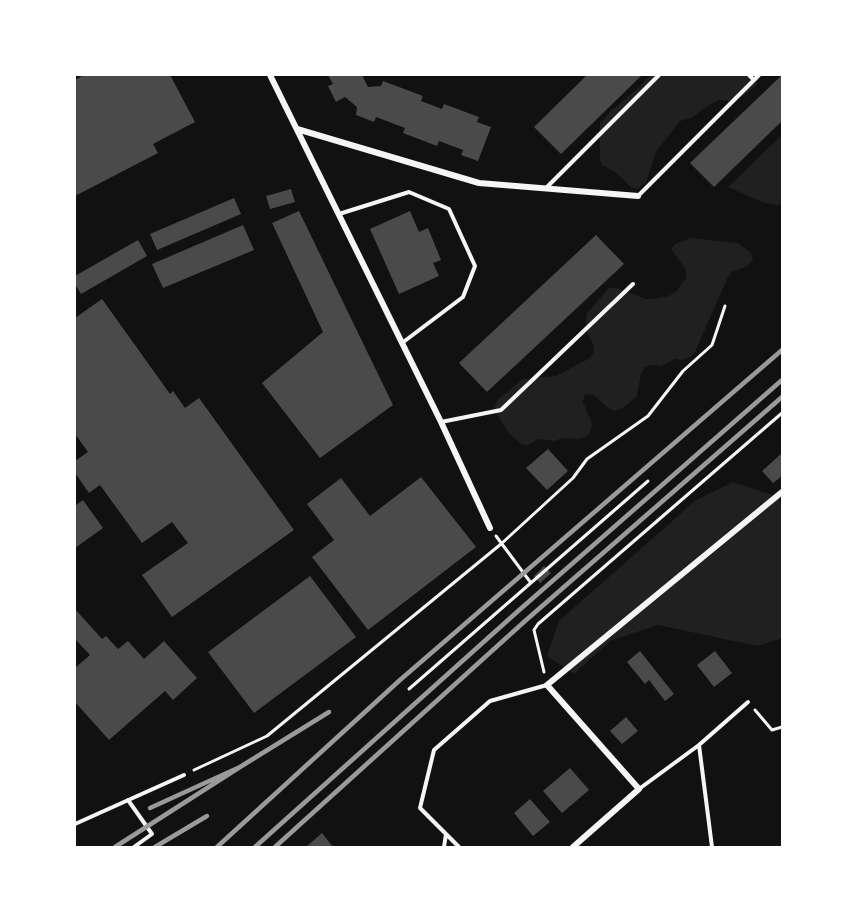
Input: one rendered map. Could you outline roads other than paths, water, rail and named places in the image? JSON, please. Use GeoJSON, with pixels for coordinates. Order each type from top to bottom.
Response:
{"type":"FeatureCollection","features":[{"type":"Feature","properties":{"kind":"street"},"geometry":{"type":"LineString","coordinates":[[270,75],[441,422],[490,528]]}},
{"type":"Feature","properties":{"kind":"street"},"geometry":{"type":"LineString","coordinates":[[297,129],[479,183],[638,196]]}},
{"type":"Feature","properties":{"kind":"street"},"geometry":{"type":"LineString","coordinates":[[573,847],[639,789],[547,685],[782,492]]}},
{"type":"Feature","properties":{"kind":"lane"},"geometry":{"type":"LineString","coordinates":[[545,189],[659,75]]}},
{"type":"Feature","properties":{"kind":"lane"},"geometry":{"type":"LineString","coordinates":[[749,75],[754,80]]}},
{"type":"Feature","properties":{"kind":"lane"},"geometry":{"type":"LineString","coordinates":[[638,196],[759,75]]}},
{"type":"Feature","properties":{"kind":"lane"},"geometry":{"type":"LineString","coordinates":[[339,214],[409,192],[449,209],[475,266],[463,297],[402,343]]}},
{"type":"Feature","properties":{"kind":"lane"},"geometry":{"type":"LineString","coordinates":[[441,422],[501,410],[633,284]]}},
{"type":"Feature","properties":{"kind":"lane"},"geometry":{"type":"LineString","coordinates":[[459,847],[420,808],[434,750],[490,701],[547,685]]}},
{"type":"Feature","properties":{"kind":"lane"},"geometry":{"type":"LineString","coordinates":[[639,789],[699,746],[748,702]]}},
{"type":"Feature","properties":{"kind":"lane"},"geometry":{"type":"LineString","coordinates":[[699,746],[712,847]]}},
{"type":"Feature","properties":{"kind":"lane"},"geometry":{"type":"LineString","coordinates":[[75,824],[184,775]]}},
{"type":"Feature","properties":{"kind":"lane"},"geometry":{"type":"LineString","coordinates":[[128,800],[152,834],[134,847]]}},
{"type":"Feature","properties":{"kind":"lane"},"geometry":{"type":"LineString","coordinates":[[444,847],[446,834]]}},
{"type":"Feature","properties":{"kind":"railway"},"geometry":{"type":"LineString","coordinates":[[217,847],[400,680],[782,350]]}},
{"type":"Feature","properties":{"kind":"railway"},"geometry":{"type":"LineString","coordinates":[[255,847],[517,612],[782,380]]}},
{"type":"Feature","properties":{"kind":"railway"},"geometry":{"type":"LineString","coordinates":[[275,847],[525,621],[782,397]]}},
{"type":"Feature","properties":{"kind":"railway"},"geometry":{"type":"LineString","coordinates":[[240,767],[329,712]]}},
{"type":"Feature","properties":{"kind":"railway"},"geometry":{"type":"LineString","coordinates":[[115,847],[240,767],[150,808]]}},
{"type":"Feature","properties":{"kind":"railway"},"geometry":{"type":"LineString","coordinates":[[155,847],[207,816]]}}]}
